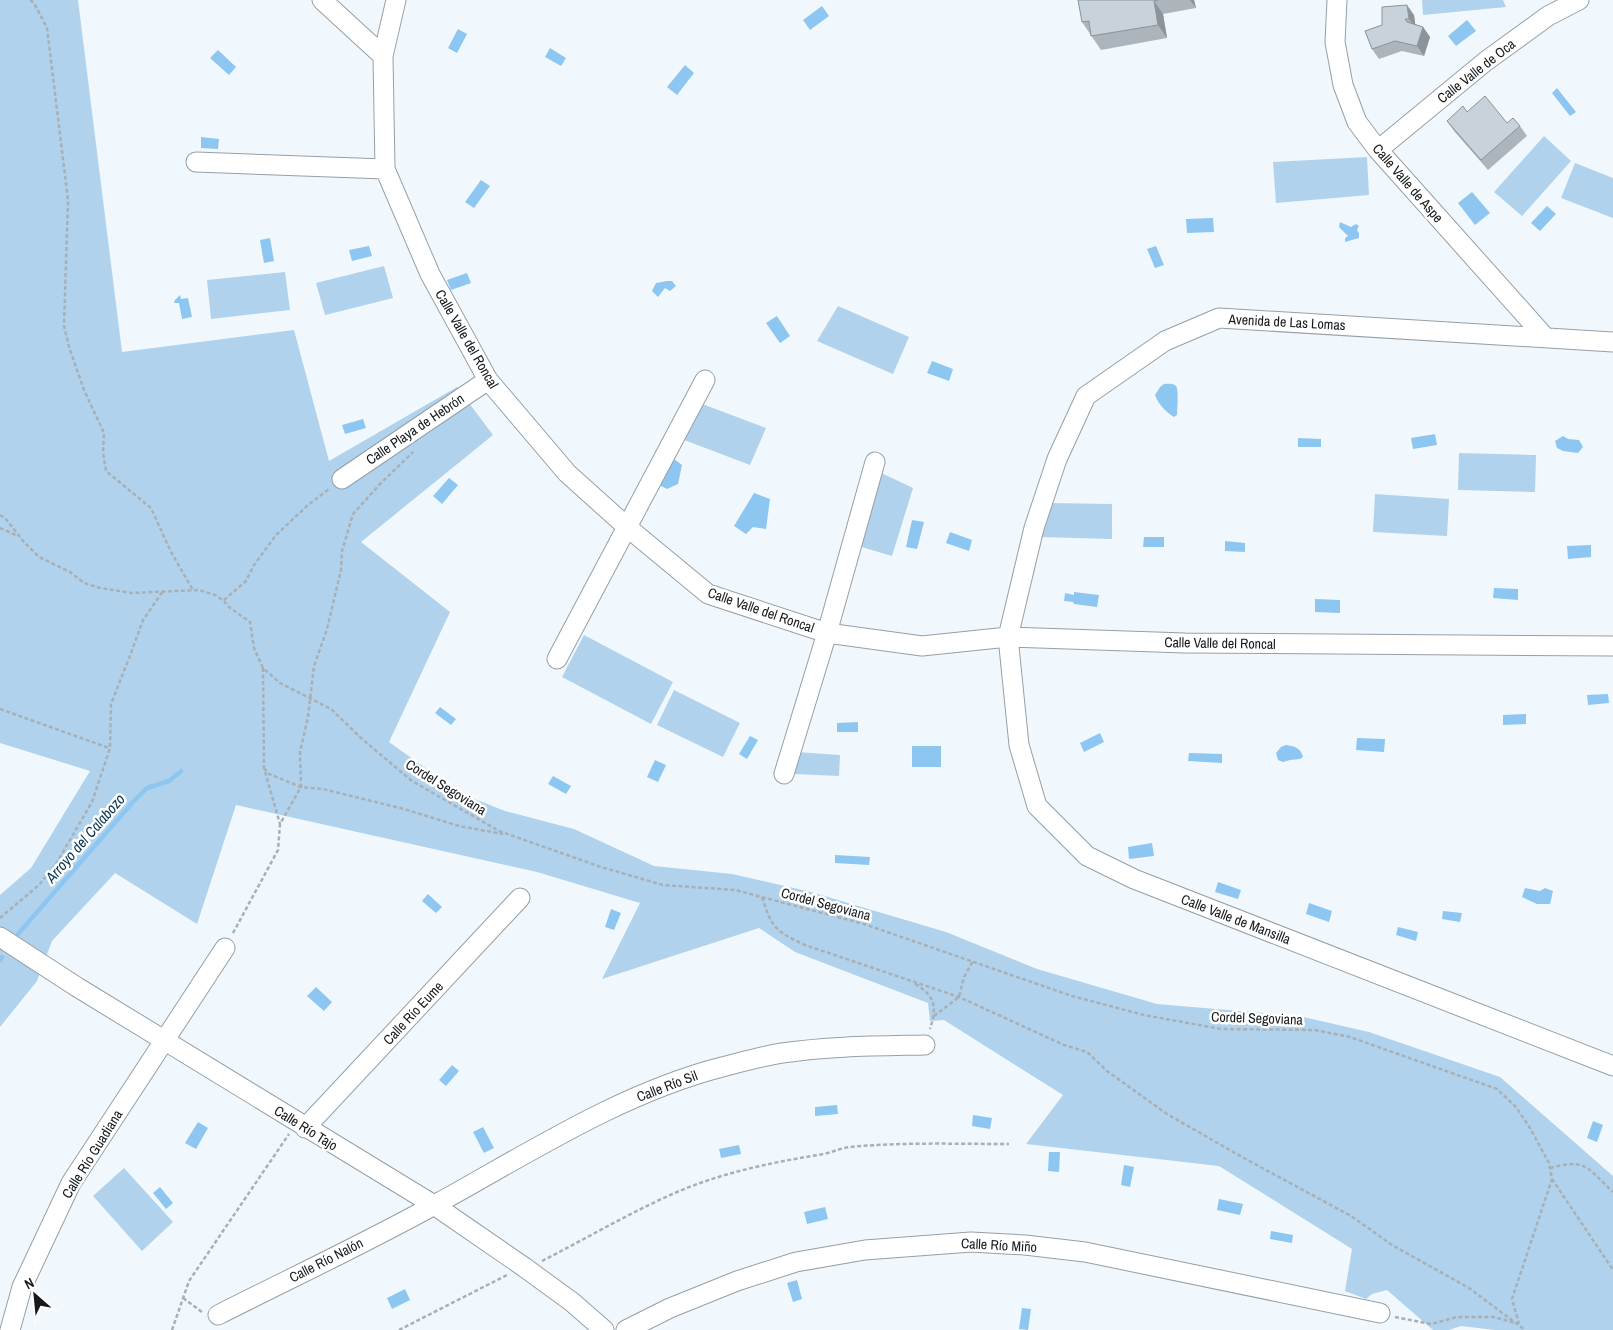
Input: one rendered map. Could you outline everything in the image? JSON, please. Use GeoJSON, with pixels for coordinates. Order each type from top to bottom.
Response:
{"type":"FeatureCollection","features":[{"type":"Feature","properties":{"kind":"street"},"geometry":{"type":"LineString","coordinates":[[322,0],[383,56]]}},
{"type":"Feature","properties":{"kind":"street","name":"Calle Valle del Roncal"},"geometry":{"type":"LineString","coordinates":[[396,0],[383,56],[385,169],[430,274],[488,380],[567,473],[627,527],[708,594],[828,633],[922,646],[1008,637],[1185,643],[1613,646]]}},
{"type":"Feature","properties":{"kind":"street","name":"Calle Valle de Aspe"},"geometry":{"type":"LineString","coordinates":[[1337,0],[1334,42],[1343,84],[1356,122],[1378,150],[1544,336]]}},
{"type":"Feature","properties":{"kind":"street","name":"Calle Valle de Oca"},"geometry":{"type":"LineString","coordinates":[[1378,150],[1486,61],[1548,16],[1579,0]]}},
{"type":"Feature","properties":{"kind":"street"},"geometry":{"type":"LineString","coordinates":[[196,162],[385,169]]}},
{"type":"Feature","properties":{"kind":"street","name":"Avenida de Las Lomas"},"geometry":{"type":"LineString","coordinates":[[1008,637],[1034,528],[1058,459],[1086,396],[1165,341],[1219,318],[1544,336],[1613,342]]}},
{"type":"Feature","properties":{"kind":"street","name":"Calle Playa de Hebrón"},"geometry":{"type":"LineString","coordinates":[[342,479],[488,380]]}},
{"type":"Feature","properties":{"kind":"street"},"geometry":{"type":"LineString","coordinates":[[557,659],[705,380]]}},
{"type":"Feature","properties":{"kind":"street","name":"Calle Valle del Roncal"},"geometry":{"type":"LineString","coordinates":[[784,774],[828,633],[875,462]]}},
{"type":"Feature","properties":{"kind":"street","name":"Calle Valle de Mansilla"},"geometry":{"type":"LineString","coordinates":[[1008,637],[1019,746],[1038,806],[1088,856],[1134,879],[1613,1066]]}},
{"type":"Feature","properties":{"kind":"street","name":"Calle Río Eume"},"geometry":{"type":"LineString","coordinates":[[301,1125],[520,898]]}},
{"type":"Feature","properties":{"kind":"street","name":"Calle Río Tajo"},"geometry":{"type":"LineString","coordinates":[[0,937],[434,1206],[572,1302],[604,1330]]}},
{"type":"Feature","properties":{"kind":"street","name":"Calle Río Guadiana"},"geometry":{"type":"LineString","coordinates":[[10,1330],[22,1287],[70,1183],[225,948]]}},
{"type":"Feature","properties":{"kind":"street","name":"Calle Río Sil"},"geometry":{"type":"LineString","coordinates":[[434,1206],[575,1127],[634,1098],[681,1080],[721,1067],[782,1053],[850,1046],[925,1045]]}},
{"type":"Feature","properties":{"kind":"street","name":"Calle Río Nalón"},"geometry":{"type":"LineString","coordinates":[[218,1316],[434,1206]]}},
{"type":"Feature","properties":{"kind":"street","name":"Calle Río Miño"},"geometry":{"type":"LineString","coordinates":[[626,1330],[670,1308],[737,1281],[796,1262],[865,1250],[971,1242],[1025,1245],[1085,1252],[1380,1313]]}},
{"type":"Feature","properties":{"kind":"path"},"geometry":{"type":"LineString","coordinates":[[30,0],[34,3],[47,28],[68,200],[64,326],[68,347],[84,390],[104,432],[103,452],[106,471],[151,508],[171,552],[193,590]]}},
{"type":"Feature","properties":{"kind":"path"},"geometry":{"type":"LineString","coordinates":[[280,824],[301,787],[300,752],[311,699],[314,666],[328,630],[341,570],[342,551],[354,514],[380,484],[414,451]]}},
{"type":"Feature","properties":{"kind":"path"},"geometry":{"type":"LineString","coordinates":[[224,601],[246,581],[254,564],[276,535],[308,505],[342,479]]}},
{"type":"Feature","properties":{"kind":"path","name":"Cordel Segoviana"},"geometry":{"type":"LineString","coordinates":[[0,515],[5,518],[39,557],[70,572],[84,583],[100,588],[132,593],[200,590],[215,595],[250,622],[254,648],[263,668],[280,682],[331,709],[362,739],[412,781],[499,831],[512,836],[601,867],[663,885],[735,890],[864,924],[1072,996],[1144,1015],[1221,1029],[1315,1030],[1350,1037],[1497,1089],[1516,1107],[1549,1163],[1552,1179],[1512,1299],[1519,1324]]}},
{"type":"Feature","properties":{"kind":"path"},"geometry":{"type":"LineString","coordinates":[[0,528],[19,536]]}},
{"type":"Feature","properties":{"kind":"path"},"geometry":{"type":"LineString","coordinates":[[0,918],[38,885],[56,864],[92,802],[110,748],[111,704],[142,620],[163,591]]}},
{"type":"Feature","properties":{"kind":"path"},"geometry":{"type":"LineString","coordinates":[[225,948],[278,850],[280,824],[264,768],[263,668]]}},
{"type":"Feature","properties":{"kind":"path"},"geometry":{"type":"LineString","coordinates":[[0,709],[110,748]]}},
{"type":"Feature","properties":{"kind":"path"},"geometry":{"type":"LineString","coordinates":[[264,768],[269,774],[301,787],[323,789],[404,809],[459,826],[512,836]]}},
{"type":"Feature","properties":{"kind":"path"},"geometry":{"type":"LineString","coordinates":[[762,897],[770,921],[784,935],[805,945],[959,997],[1064,1044],[1087,1052],[1107,1071],[1167,1114],[1242,1158],[1351,1216],[1392,1245],[1469,1288],[1525,1330]]}},
{"type":"Feature","properties":{"kind":"path"},"geometry":{"type":"LineString","coordinates":[[934,1016],[959,997],[964,977],[973,962]]}},
{"type":"Feature","properties":{"kind":"path"},"geometry":{"type":"LineString","coordinates":[[912,982],[925,990],[934,1002],[934,1016],[925,1045]]}},
{"type":"Feature","properties":{"kind":"path"},"geometry":{"type":"LineString","coordinates":[[172,1330],[189,1281],[301,1125]]}},
{"type":"Feature","properties":{"kind":"path"},"geometry":{"type":"LineString","coordinates":[[399,1330],[524,1267],[542,1261],[629,1215],[678,1192],[729,1174],[779,1162],[831,1153],[847,1147],[904,1144],[1009,1144]]}},
{"type":"Feature","properties":{"kind":"path"},"geometry":{"type":"LineString","coordinates":[[1550,1168],[1577,1163],[1586,1167],[1613,1192]]}},
{"type":"Feature","properties":{"kind":"path"},"geometry":{"type":"LineString","coordinates":[[1552,1179],[1613,1270]]}},
{"type":"Feature","properties":{"kind":"path"},"geometry":{"type":"LineString","coordinates":[[183,1298],[206,1316],[218,1316]]}},
{"type":"Feature","properties":{"kind":"path"},"geometry":{"type":"LineString","coordinates":[[1380,1313],[1432,1324],[1457,1318],[1494,1317],[1519,1324]]}},
{"type":"Feature","properties":{"kind":"shaded area"},"geometry":{"type":"Polygon","coordinates":[[[0,0],[78,0],[122,352],[294,330],[329,461],[457,387],[493,435],[361,542],[450,612],[389,742],[462,794],[505,811],[574,829],[654,866],[732,874],[811,892],[946,932],[1037,969],[1157,1004],[1299,1016],[1369,1032],[1500,1077],[1613,1176],[1613,1330],[1495,1330],[1461,1326],[1449,1330],[1433,1330],[1387,1290],[1372,1294],[1366,1299],[1345,1291],[1352,1249],[1219,1166],[1026,1144],[1063,1095],[944,1020],[930,1021],[928,1003],[795,952],[759,928],[602,979],[640,903],[537,872],[236,805],[197,924],[115,873],[52,941],[37,981],[0,1027],[0,895],[31,868],[90,771],[0,743],[0,0]]]}},
{"type":"Feature","properties":{"kind":"shaded area"},"geometry":{"type":"Polygon","coordinates":[[[1422,0],[1503,0],[1506,7],[1423,15],[1422,0]]]}},
{"type":"Feature","properties":{"kind":"shaded area"},"geometry":{"type":"Polygon","coordinates":[[[822,6],[829,16],[810,30],[803,20],[822,6]]]}},
{"type":"Feature","properties":{"kind":"shaded area"},"geometry":{"type":"Polygon","coordinates":[[[1467,20],[1476,31],[1456,46],[1448,36],[1467,20]]]}},
{"type":"Feature","properties":{"kind":"shaded area"},"geometry":{"type":"Polygon","coordinates":[[[458,29],[467,34],[457,53],[448,48],[458,29]]]}},
{"type":"Feature","properties":{"kind":"shaded area"},"geometry":{"type":"Polygon","coordinates":[[[550,48],[566,58],[561,66],[545,57],[550,48]]]}},
{"type":"Feature","properties":{"kind":"shaded area"},"geometry":{"type":"Polygon","coordinates":[[[218,50],[236,67],[229,75],[210,58],[218,50]]]}},
{"type":"Feature","properties":{"kind":"shaded area"},"geometry":{"type":"Polygon","coordinates":[[[685,65],[694,73],[677,95],[667,87],[685,65]]]}},
{"type":"Feature","properties":{"kind":"shaded area"},"geometry":{"type":"Polygon","coordinates":[[[1557,88],[1576,112],[1570,116],[1552,93],[1557,88]]]}},
{"type":"Feature","properties":{"kind":"shaded area"},"geometry":{"type":"Polygon","coordinates":[[[1544,136],[1571,161],[1522,216],[1494,192],[1544,136]]]}},
{"type":"Feature","properties":{"kind":"shaded area"},"geometry":{"type":"Polygon","coordinates":[[[201,137],[219,139],[218,149],[201,148],[201,137]]]}},
{"type":"Feature","properties":{"kind":"shaded area"},"geometry":{"type":"Polygon","coordinates":[[[1367,157],[1369,195],[1276,203],[1273,162],[1367,157]]]}},
{"type":"Feature","properties":{"kind":"shaded area"},"geometry":{"type":"Polygon","coordinates":[[[1575,163],[1613,178],[1613,218],[1561,198],[1575,163]]]}},
{"type":"Feature","properties":{"kind":"shaded area"},"geometry":{"type":"Polygon","coordinates":[[[481,180],[490,186],[474,208],[465,202],[481,180]]]}},
{"type":"Feature","properties":{"kind":"shaded area"},"geometry":{"type":"Polygon","coordinates":[[[1472,192],[1490,213],[1475,225],[1458,203],[1472,192]]]}},
{"type":"Feature","properties":{"kind":"shaded area"},"geometry":{"type":"Polygon","coordinates":[[[1547,206],[1556,214],[1540,231],[1531,223],[1547,206]]]}},
{"type":"Feature","properties":{"kind":"shaded area"},"geometry":{"type":"Polygon","coordinates":[[[1213,218],[1214,232],[1187,233],[1186,219],[1213,218]]]}},
{"type":"Feature","properties":{"kind":"shaded area"},"geometry":{"type":"Polygon","coordinates":[[[1340,222],[1351,227],[1356,224],[1359,226],[1357,230],[1359,238],[1345,242],[1345,238],[1348,236],[1339,227],[1340,222]]]}},
{"type":"Feature","properties":{"kind":"shaded area"},"geometry":{"type":"Polygon","coordinates":[[[270,238],[274,261],[264,263],[260,240],[270,238]]]}},
{"type":"Feature","properties":{"kind":"shaded area"},"geometry":{"type":"Polygon","coordinates":[[[369,246],[372,256],[352,261],[349,250],[369,246]]]}},
{"type":"Feature","properties":{"kind":"shaded area"},"geometry":{"type":"Polygon","coordinates":[[[1156,246],[1164,265],[1155,268],[1147,249],[1156,246]]]}},
{"type":"Feature","properties":{"kind":"shaded area"},"geometry":{"type":"Polygon","coordinates":[[[384,266],[393,298],[325,315],[316,283],[384,266]]]}},
{"type":"Feature","properties":{"kind":"shaded area"},"geometry":{"type":"Polygon","coordinates":[[[285,272],[290,310],[211,319],[207,280],[285,272]]]}},
{"type":"Feature","properties":{"kind":"shaded area"},"geometry":{"type":"Polygon","coordinates":[[[467,273],[471,283],[451,290],[447,280],[467,273]]]}},
{"type":"Feature","properties":{"kind":"shaded area"},"geometry":{"type":"Polygon","coordinates":[[[672,281],[676,286],[670,291],[665,288],[658,297],[652,291],[656,283],[672,281]]]}},
{"type":"Feature","properties":{"kind":"shaded area"},"geometry":{"type":"Polygon","coordinates":[[[180,295],[181,299],[188,298],[192,317],[182,319],[179,303],[174,303],[180,295]]]}},
{"type":"Feature","properties":{"kind":"shaded area"},"geometry":{"type":"Polygon","coordinates":[[[838,306],[909,337],[893,374],[817,341],[838,306]]]}},
{"type":"Feature","properties":{"kind":"shaded area"},"geometry":{"type":"Polygon","coordinates":[[[777,316],[790,336],[780,343],[766,323],[777,316]]]}},
{"type":"Feature","properties":{"kind":"shaded area"},"geometry":{"type":"Polygon","coordinates":[[[932,361],[953,369],[949,381],[927,373],[932,361]]]}},
{"type":"Feature","properties":{"kind":"shaded area"},"geometry":{"type":"Polygon","coordinates":[[[1164,384],[1173,384],[1177,388],[1177,415],[1174,417],[1163,408],[1155,395],[1164,384]]]}},
{"type":"Feature","properties":{"kind":"shaded area"},"geometry":{"type":"Polygon","coordinates":[[[697,402],[766,428],[750,465],[679,438],[697,402]]]}},
{"type":"Feature","properties":{"kind":"shaded area"},"geometry":{"type":"Polygon","coordinates":[[[363,419],[366,428],[345,434],[342,425],[363,419]]]}},
{"type":"Feature","properties":{"kind":"shaded area"},"geometry":{"type":"Polygon","coordinates":[[[1435,434],[1437,445],[1413,449],[1411,438],[1435,434]]]}},
{"type":"Feature","properties":{"kind":"shaded area"},"geometry":{"type":"Polygon","coordinates":[[[1563,436],[1568,439],[1579,440],[1583,447],[1578,453],[1563,451],[1557,448],[1555,441],[1563,436]]]}},
{"type":"Feature","properties":{"kind":"shaded area"},"geometry":{"type":"Polygon","coordinates":[[[1298,438],[1321,439],[1321,447],[1298,447],[1298,438]]]}},
{"type":"Feature","properties":{"kind":"shaded area"},"geometry":{"type":"Polygon","coordinates":[[[1459,453],[1536,455],[1535,492],[1458,490],[1459,453]]]}},
{"type":"Feature","properties":{"kind":"shaded area"},"geometry":{"type":"Polygon","coordinates":[[[674,459],[682,465],[678,484],[667,489],[659,485],[674,459]]]}},
{"type":"Feature","properties":{"kind":"shaded area"},"geometry":{"type":"Polygon","coordinates":[[[877,471],[913,488],[892,556],[855,545],[877,471]]]}},
{"type":"Feature","properties":{"kind":"shaded area"},"geometry":{"type":"Polygon","coordinates":[[[449,478],[458,485],[442,504],[433,496],[449,478]]]}},
{"type":"Feature","properties":{"kind":"shaded area"},"geometry":{"type":"Polygon","coordinates":[[[754,493],[770,499],[766,529],[753,527],[746,534],[734,526],[754,493]]]}},
{"type":"Feature","properties":{"kind":"shaded area"},"geometry":{"type":"Polygon","coordinates":[[[1375,494],[1449,499],[1447,536],[1373,532],[1375,494]]]}},
{"type":"Feature","properties":{"kind":"shaded area"},"geometry":{"type":"Polygon","coordinates":[[[1049,503],[1112,504],[1112,539],[1039,537],[1049,503]]]}},
{"type":"Feature","properties":{"kind":"shaded area"},"geometry":{"type":"Polygon","coordinates":[[[912,520],[924,522],[917,549],[906,547],[912,520]]]}},
{"type":"Feature","properties":{"kind":"shaded area"},"geometry":{"type":"Polygon","coordinates":[[[950,532],[972,540],[969,551],[946,543],[950,532]]]}},
{"type":"Feature","properties":{"kind":"shaded area"},"geometry":{"type":"Polygon","coordinates":[[[1144,537],[1164,537],[1164,547],[1143,547],[1144,537]]]}},
{"type":"Feature","properties":{"kind":"shaded area"},"geometry":{"type":"Polygon","coordinates":[[[1225,541],[1245,543],[1245,552],[1225,551],[1225,541]]]}},
{"type":"Feature","properties":{"kind":"shaded area"},"geometry":{"type":"Polygon","coordinates":[[[1591,545],[1591,557],[1568,559],[1567,546],[1591,545]]]}},
{"type":"Feature","properties":{"kind":"shaded area"},"geometry":{"type":"Polygon","coordinates":[[[1494,588],[1518,589],[1518,600],[1493,598],[1494,588]]]}},
{"type":"Feature","properties":{"kind":"shaded area"},"geometry":{"type":"Polygon","coordinates":[[[1074,592],[1099,595],[1097,607],[1064,601],[1065,593],[1074,595],[1074,592]]]}},
{"type":"Feature","properties":{"kind":"shaded area"},"geometry":{"type":"Polygon","coordinates":[[[1315,599],[1340,600],[1340,613],[1315,612],[1315,599]]]}},
{"type":"Feature","properties":{"kind":"shaded area"},"geometry":{"type":"Polygon","coordinates":[[[584,635],[673,682],[651,724],[562,677],[584,635]]]}},
{"type":"Feature","properties":{"kind":"shaded area"},"geometry":{"type":"Polygon","coordinates":[[[674,690],[740,723],[723,757],[657,725],[674,690]]]}},
{"type":"Feature","properties":{"kind":"shaded area"},"geometry":{"type":"Polygon","coordinates":[[[1608,694],[1609,703],[1588,705],[1587,695],[1608,694]]]}},
{"type":"Feature","properties":{"kind":"shaded area"},"geometry":{"type":"Polygon","coordinates":[[[440,707],[456,719],[451,725],[435,713],[440,707]]]}},
{"type":"Feature","properties":{"kind":"shaded area"},"geometry":{"type":"Polygon","coordinates":[[[1526,714],[1526,724],[1503,725],[1503,715],[1526,714]]]}},
{"type":"Feature","properties":{"kind":"shaded area"},"geometry":{"type":"Polygon","coordinates":[[[858,722],[858,732],[837,732],[837,723],[858,722]]]}},
{"type":"Feature","properties":{"kind":"shaded area"},"geometry":{"type":"Polygon","coordinates":[[[1100,733],[1104,742],[1084,752],[1080,743],[1100,733]]]}},
{"type":"Feature","properties":{"kind":"shaded area"},"geometry":{"type":"Polygon","coordinates":[[[750,736],[758,740],[747,759],[739,754],[750,736]]]}},
{"type":"Feature","properties":{"kind":"shaded area"},"geometry":{"type":"Polygon","coordinates":[[[1357,738],[1385,739],[1384,752],[1356,750],[1357,738]]]}},
{"type":"Feature","properties":{"kind":"shaded area"},"geometry":{"type":"Polygon","coordinates":[[[1286,745],[1297,748],[1301,751],[1303,757],[1283,762],[1278,760],[1276,753],[1281,747],[1286,745]]]}},
{"type":"Feature","properties":{"kind":"shaded area"},"geometry":{"type":"Polygon","coordinates":[[[912,746],[941,746],[941,767],[912,767],[912,746]]]}},
{"type":"Feature","properties":{"kind":"shaded area"},"geometry":{"type":"Polygon","coordinates":[[[796,752],[840,755],[839,776],[794,774],[796,752]]]}},
{"type":"Feature","properties":{"kind":"shaded area"},"geometry":{"type":"Polygon","coordinates":[[[1189,753],[1222,754],[1222,763],[1188,761],[1189,753]]]}},
{"type":"Feature","properties":{"kind":"shaded area"},"geometry":{"type":"Polygon","coordinates":[[[655,760],[666,765],[658,782],[647,777],[655,760]]]}},
{"type":"Feature","properties":{"kind":"shaded area"},"geometry":{"type":"Polygon","coordinates":[[[553,776],[571,786],[566,794],[548,784],[553,776]]]}},
{"type":"Feature","properties":{"kind":"shaded area"},"geometry":{"type":"Polygon","coordinates":[[[1152,843],[1154,856],[1129,859],[1128,847],[1152,843]]]}},
{"type":"Feature","properties":{"kind":"shaded area"},"geometry":{"type":"Polygon","coordinates":[[[835,855],[870,857],[869,865],[835,863],[835,855]]]}},
{"type":"Feature","properties":{"kind":"shaded area"},"geometry":{"type":"Polygon","coordinates":[[[1218,882],[1241,890],[1238,899],[1215,892],[1218,882]]]}},
{"type":"Feature","properties":{"kind":"shaded area"},"geometry":{"type":"Polygon","coordinates":[[[1525,888],[1540,891],[1545,888],[1553,891],[1550,904],[1537,904],[1522,897],[1525,888]]]}},
{"type":"Feature","properties":{"kind":"shaded area"},"geometry":{"type":"Polygon","coordinates":[[[428,894],[442,907],[436,913],[422,901],[428,894]]]}},
{"type":"Feature","properties":{"kind":"shaded area"},"geometry":{"type":"Polygon","coordinates":[[[1309,903],[1332,911],[1329,922],[1306,914],[1309,903]]]}},
{"type":"Feature","properties":{"kind":"shaded area"},"geometry":{"type":"Polygon","coordinates":[[[611,909],[621,913],[614,930],[605,927],[611,909]]]}},
{"type":"Feature","properties":{"kind":"shaded area"},"geometry":{"type":"Polygon","coordinates":[[[1443,911],[1462,913],[1460,922],[1442,919],[1443,911]]]}},
{"type":"Feature","properties":{"kind":"shaded area"},"geometry":{"type":"Polygon","coordinates":[[[1398,927],[1418,932],[1416,941],[1396,935],[1398,927]]]}},
{"type":"Feature","properties":{"kind":"shaded area"},"geometry":{"type":"Polygon","coordinates":[[[316,987],[332,1002],[324,1011],[307,996],[316,987]]]}},
{"type":"Feature","properties":{"kind":"shaded area"},"geometry":{"type":"Polygon","coordinates":[[[452,1065],[459,1071],[446,1086],[439,1080],[452,1065]]]}},
{"type":"Feature","properties":{"kind":"shaded area"},"geometry":{"type":"Polygon","coordinates":[[[837,1105],[838,1114],[815,1116],[815,1107],[837,1105]]]}},
{"type":"Feature","properties":{"kind":"shaded area"},"geometry":{"type":"Polygon","coordinates":[[[973,1115],[992,1118],[990,1129],[972,1126],[973,1115]]]}},
{"type":"Feature","properties":{"kind":"shaded area"},"geometry":{"type":"Polygon","coordinates":[[[1593,1121],[1603,1125],[1597,1142],[1587,1138],[1593,1121]]]}},
{"type":"Feature","properties":{"kind":"shaded area"},"geometry":{"type":"Polygon","coordinates":[[[198,1122],[208,1128],[196,1149],[185,1143],[198,1122]]]}},
{"type":"Feature","properties":{"kind":"shaded area"},"geometry":{"type":"Polygon","coordinates":[[[483,1127],[494,1148],[484,1153],[473,1132],[483,1127]]]}},
{"type":"Feature","properties":{"kind":"shaded area"},"geometry":{"type":"Polygon","coordinates":[[[739,1145],[741,1154],[721,1158],[719,1149],[739,1145]]]}},
{"type":"Feature","properties":{"kind":"shaded area"},"geometry":{"type":"Polygon","coordinates":[[[1049,1152],[1060,1152],[1059,1172],[1048,1171],[1049,1152]]]}},
{"type":"Feature","properties":{"kind":"shaded area"},"geometry":{"type":"Polygon","coordinates":[[[1124,1165],[1134,1167],[1130,1187],[1121,1185],[1124,1165]]]}},
{"type":"Feature","properties":{"kind":"shaded area"},"geometry":{"type":"Polygon","coordinates":[[[124,1168],[173,1222],[142,1251],[93,1196],[124,1168]]]}},
{"type":"Feature","properties":{"kind":"shaded area"},"geometry":{"type":"Polygon","coordinates":[[[160,1187],[173,1203],[166,1209],[153,1193],[160,1187]]]}},
{"type":"Feature","properties":{"kind":"shaded area"},"geometry":{"type":"Polygon","coordinates":[[[1219,1199],[1243,1204],[1240,1215],[1217,1210],[1219,1199]]]}},
{"type":"Feature","properties":{"kind":"shaded area"},"geometry":{"type":"Polygon","coordinates":[[[825,1207],[828,1219],[807,1224],[804,1212],[825,1207]]]}},
{"type":"Feature","properties":{"kind":"shaded area"},"geometry":{"type":"Polygon","coordinates":[[[1271,1231],[1293,1235],[1292,1243],[1270,1239],[1271,1231]]]}},
{"type":"Feature","properties":{"kind":"shaded area"},"geometry":{"type":"Polygon","coordinates":[[[797,1280],[802,1299],[793,1302],[787,1283],[797,1280]]]}},
{"type":"Feature","properties":{"kind":"shaded area"},"geometry":{"type":"Polygon","coordinates":[[[405,1289],[410,1300],[392,1309],[387,1298],[405,1289]]]}},
{"type":"Feature","properties":{"kind":"shaded area"},"geometry":{"type":"Polygon","coordinates":[[[1022,1308],[1031,1309],[1028,1330],[1019,1329],[1022,1308]]]}},
{"type":"Feature","properties":{"kind":"building"},"geometry":{"type":"Polygon","coordinates":[[[1078,0],[1158,0],[1154,1],[1158,25],[1091,36],[1089,21],[1082,22],[1078,0]]]}},
{"type":"Feature","properties":{"kind":"building"},"geometry":{"type":"Polygon","coordinates":[[[1407,5],[1409,19],[1405,19],[1407,22],[1423,27],[1417,46],[1395,41],[1372,49],[1365,31],[1382,25],[1382,7],[1407,5]]]}},
{"type":"Feature","properties":{"kind":"building"},"geometry":{"type":"Polygon","coordinates":[[[1485,96],[1507,123],[1513,118],[1520,126],[1481,160],[1447,121],[1463,106],[1467,112],[1485,96]]]}},
{"type":"Feature","properties":{"kind":"waterway","name":"Arroyo del Calabozo"},"geometry":{"type":"LineString","coordinates":[[18,934],[132,803],[147,788],[169,781],[181,771]]}}]}
